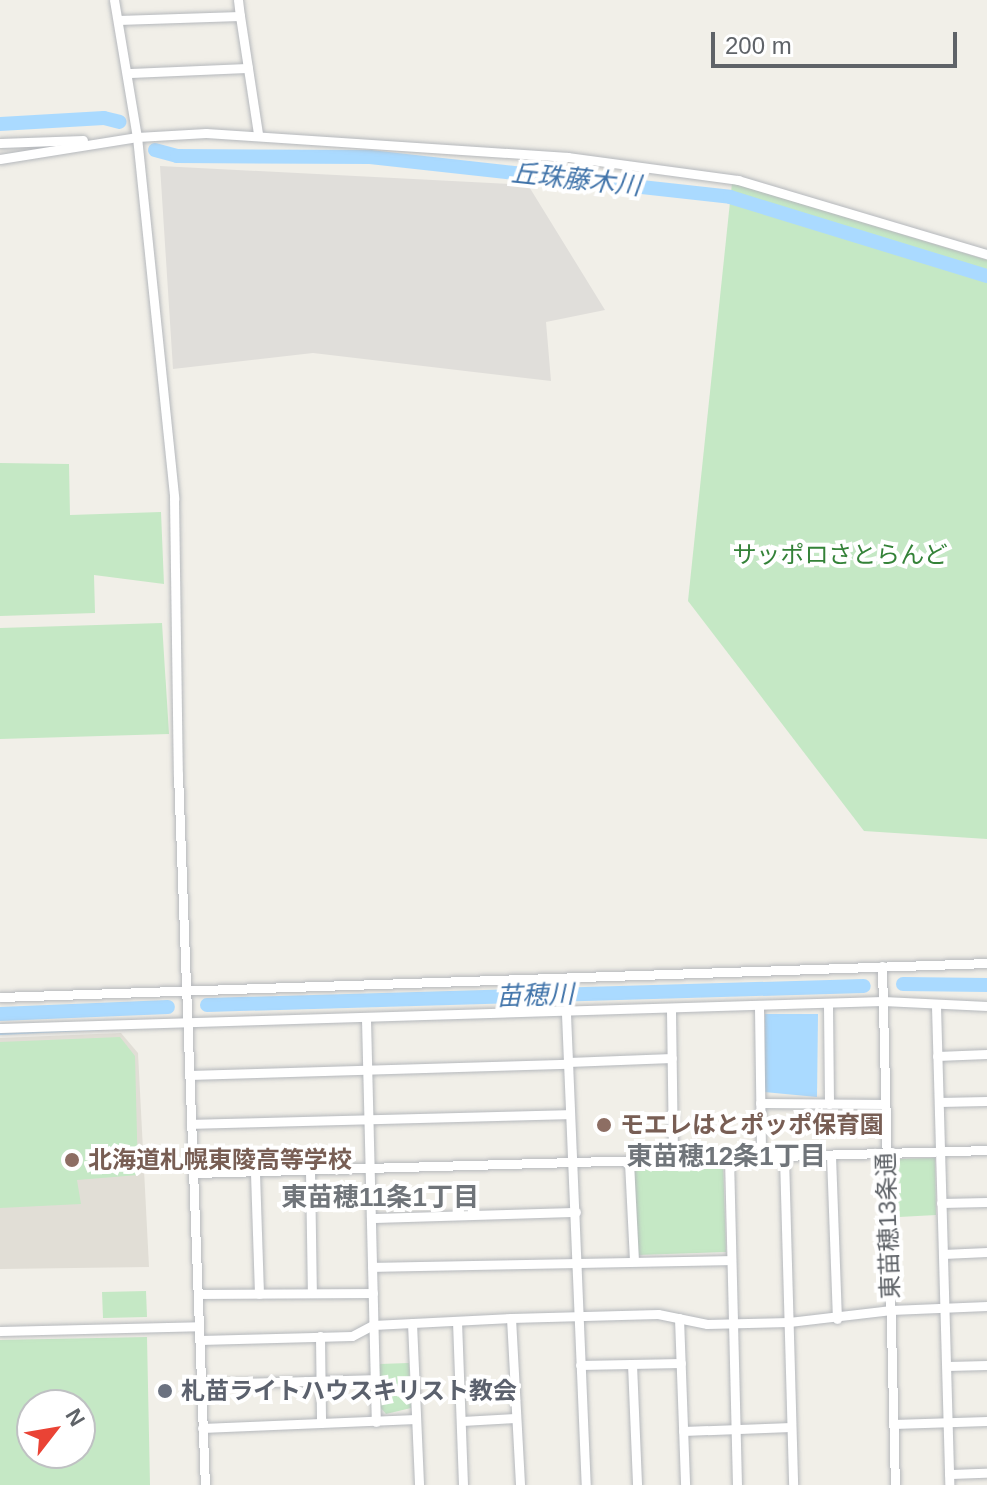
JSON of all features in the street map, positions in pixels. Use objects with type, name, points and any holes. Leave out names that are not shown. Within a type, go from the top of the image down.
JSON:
[{"type":"street","points":[[114,0],[129,73],[137,137],[174,498],[186,991],[205,1485]]},
{"type":"street","points":[[238,0],[258,134]]},
{"type":"street","points":[[118,20],[240,16]]},
{"type":"street","points":[[129,73],[248,68]]},
{"type":"street","points":[[0,159],[137,137],[258,134],[568,157],[704,173],[987,254]]},
{"type":"street","points":[[0,143],[110,140]]},
{"type":"street","points":[[0,997],[987,963]]},
{"type":"street","name":"東苗穂13条通","points":[[882,966],[895,1485]]},
{"type":"street","points":[[0,1028],[671,1011],[828,1006],[883,1001],[936,1006],[987,1006]]},
{"type":"street","points":[[828,1006],[829,1104]]},
{"type":"street","points":[[936,1006],[949,1485]]},
{"type":"street","points":[[759,1008],[761,1158]]},
{"type":"street","points":[[671,1011],[673,1159]]},
{"type":"street","points":[[566,1014],[586,1485]]},
{"type":"street","points":[[366,1019],[376,1422]]},
{"type":"street","points":[[937,1056],[987,1054]]},
{"type":"street","points":[[189,1075],[672,1058]]},
{"type":"street","points":[[939,1102],[987,1101]]},
{"type":"street","points":[[760,1103],[885,1104]]},
{"type":"street","points":[[191,1124],[570,1114]]},
{"type":"street","points":[[194,1173],[987,1150]]},
{"type":"street","points":[[831,1156],[837,1319]]},
{"type":"street","points":[[784,1157],[793,1485]]},
{"type":"street","points":[[729,1158],[737,1485]]},
{"type":"street","points":[[629,1162],[634,1261]]},
{"type":"street","points":[[310,1171],[312,1293]]},
{"type":"street","points":[[255,1173],[259,1294]]},
{"type":"street","points":[[941,1203],[987,1202]]},
{"type":"street","points":[[371,1218],[576,1212]]},
{"type":"street","points":[[943,1254],[987,1252]]},
{"type":"street","points":[[372,1267],[731,1260]]},
{"type":"street","points":[[198,1294],[373,1293]]},
{"type":"street","points":[[200,1340],[352,1336],[373,1325],[511,1318],[658,1314],[733,1323],[789,1322],[837,1319],[891,1310],[987,1306]]},
{"type":"street","points":[[511,1318],[520,1485]]},
{"type":"street","points":[[679,1318],[685,1485]]},
{"type":"street","points":[[457,1321],[463,1485]]},
{"type":"street","points":[[412,1323],[419,1485]]},
{"type":"street","points":[[0,1331],[199,1326]]},
{"type":"street","points":[[320,1336],[321,1423]]},
{"type":"street","points":[[580,1365],[681,1363]]},
{"type":"street","points":[[632,1364],[637,1485]]},
{"type":"street","points":[[947,1366],[987,1365]]},
{"type":"street","points":[[201,1384],[321,1378],[375,1379]]},
{"type":"street","points":[[462,1421],[515,1418]]},
{"type":"street","points":[[202,1428],[416,1419]]},
{"type":"street","points":[[893,1424],[987,1421]]},
{"type":"street","points":[[683,1431],[791,1427]]},
{"type":"street","points":[[949,1474],[987,1473]]},
{"type":"shaded area","points":[[160,166],[528,185],[605,310],[546,322],[551,381],[313,353],[173,369]]},
{"type":"shaded area","name":"北海道札幌東陵高等学校","points":[[121,1033],[138,1053],[149,1267],[0,1269],[0,1038]]},
{"type":"green space","name":"サッポロさとらんど","points":[[732,183],[987,260],[987,839],[864,831],[688,601]]},
{"type":"green space","points":[[0,463],[69,464],[70,515],[161,512],[164,584],[94,575],[95,613],[0,616]]},
{"type":"green space","points":[[162,623],[169,734],[0,739],[0,628]]},
{"type":"green space","name":"北海道札幌東陵高等学校","points":[[120,1037],[135,1056],[138,1175],[77,1180],[81,1204],[0,1208],[0,1042]]},
{"type":"green space","points":[[935,1158],[936,1215],[899,1217],[895,1159]]},
{"type":"green space","points":[[723,1160],[726,1252],[637,1255],[633,1163]]},
{"type":"green space","points":[[146,1291],[147,1317],[103,1318],[102,1292]]},
{"type":"green space","points":[[147,1337],[150,1485],[0,1485],[0,1340]]},
{"type":"green space","points":[[409,1363],[411,1408],[386,1414],[380,1407],[379,1364]]},
{"type":"water","points":[[765,1014],[818,1014],[817,1097],[764,1092]]},
{"type":"waterway","name":"丘珠藤木川","points":[[0,124],[104,118],[120,122]]},
{"type":"waterway","name":"丘珠藤木川","points":[[155,150],[177,156],[370,157],[730,197],[987,276]]},
{"type":"waterway","name":"苗穂川","points":[[903,984],[987,985]]},
{"type":"waterway","name":"苗穂川","points":[[207,1005],[864,986]]},
{"type":"waterway","name":"苗穂川","points":[[0,1014],[168,1007]]},
{"type":"waterway","points":[[0,1034],[103,1029]]},
{"type":"place","name":"モエレはとポッポ保育園","points":[[604,1125]]},
{"type":"place","name":"北海道札幌東陵高等学校","points":[[72,1160]]},
{"type":"place","name":"札苗ライトハウスキリスト教会","points":[[165,1391]]},
{"type":"district","name":"東苗穂12条1丁目","points":[[726,1157]]},
{"type":"district","name":"東苗穂11条1丁目","points":[[380,1198]]}]
